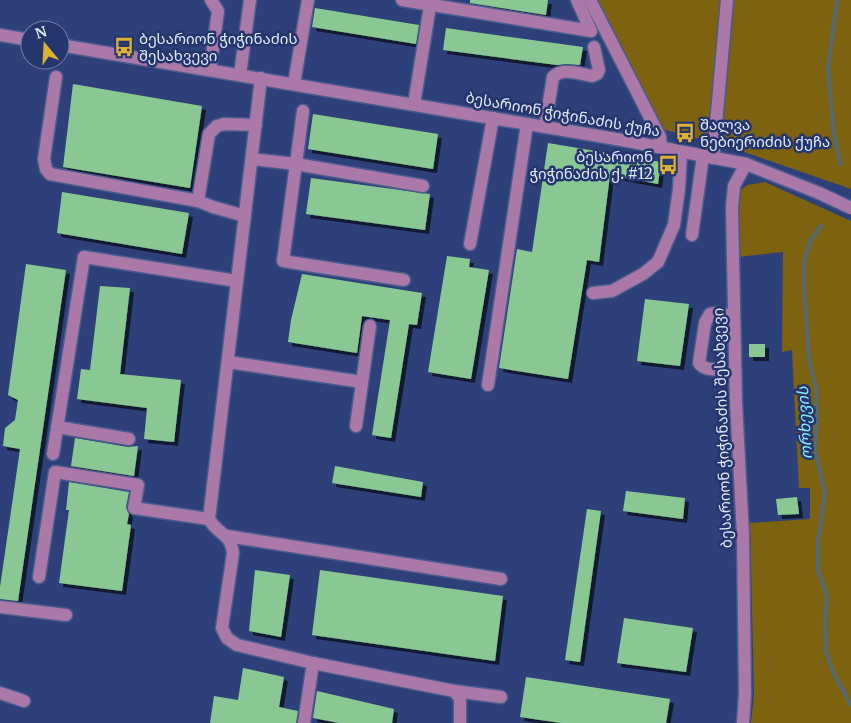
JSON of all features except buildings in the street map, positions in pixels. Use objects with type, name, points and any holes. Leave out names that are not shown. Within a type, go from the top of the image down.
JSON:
[{"type":"street","points":[[210,70],[218,11],[211,0]]},
{"type":"street","points":[[240,75],[250,0]]},
{"type":"street","points":[[294,84],[308,0]]},
{"type":"street","points":[[402,0],[431,2],[591,31],[577,0]]},
{"type":"street","points":[[590,0],[660,137],[661,148]]},
{"type":"street","points":[[692,235],[708,157],[727,0]]},
{"type":"street","points":[[414,104],[431,2]]},
{"type":"street","points":[[0,35],[20,38]]},
{"type":"street","name":"ბესარიონ ჭიჭინაძის ქუჩა","points":[[70,47],[414,104],[746,164],[851,208]]},
{"type":"street","points":[[545,127],[553,77],[557,73],[562,72],[592,76],[597,74],[599,70],[594,47]]},
{"type":"street","points":[[56,77],[44,159],[46,169],[50,174],[198,200],[213,207],[245,216]]},
{"type":"street","points":[[209,519],[261,78]]},
{"type":"street","points":[[302,111],[283,261],[404,280]]},
{"type":"street","points":[[470,244],[493,118]]},
{"type":"street","points":[[198,200],[209,134],[217,126],[224,124],[256,125]]},
{"type":"street","points":[[488,384],[527,124]]},
{"type":"street","points":[[593,292],[612,291],[643,274],[658,262],[674,225],[679,189],[681,152]]},
{"type":"street","points":[[252,160],[296,164],[423,186]]},
{"type":"street","name":"ბესარიონ ჭიჭინაძის შესახვევი","points":[[743,723],[745,694],[743,535],[736,403],[732,208],[734,186],[746,164]]},
{"type":"street","points":[[53,454],[84,257],[237,281]]},
{"type":"street","points":[[720,370],[702,367],[699,363],[705,323],[710,314],[734,316]]},
{"type":"street","points":[[356,426],[370,326]]},
{"type":"street","points":[[228,362],[362,382]]},
{"type":"street","points":[[57,427],[128,439]]},
{"type":"street","points":[[38,576],[55,472],[138,485],[134,508],[209,519],[220,533],[227,536],[501,579]]},
{"type":"street","points":[[227,536],[233,553],[222,628],[227,638],[237,645],[313,663],[454,691],[502,697]]},
{"type":"street","points":[[0,607],[66,615]]},
{"type":"street","points":[[307,722],[313,663]]},
{"type":"street","points":[[454,691],[460,698],[460,723]]},
{"type":"street","points":[[0,693],[24,701]]},
{"type":"shaded area","points":[[596,0],[851,0],[851,189],[724,145],[662,129]]},
{"type":"shaded area","points":[[765,182],[851,221],[851,723],[751,723],[754,694],[750,523],[810,519],[810,488],[799,488],[792,350],[782,352],[783,252],[738,257],[739,192],[747,185]]},
{"type":"waterway","name":"ორხევის","points":[[837,0],[828,68],[833,126],[840,164]]},
{"type":"waterway","name":"ორხევის","points":[[821,226],[810,241],[804,262],[809,361],[816,388],[815,451],[825,493],[818,541],[818,570],[827,596],[825,622],[826,651],[834,674],[851,705]]},
{"type":"place","name":"ბესარიონ ჭიჭინაძის შესახვევი","points":[[124,47]]},
{"type":"place","name":"შალვა ნებიერიძის ქუჩა","points":[[685,133]]},
{"type":"place","name":"ბესარიონ ჭიჭინაძის ქ. #12","points":[[668,165]]}]
